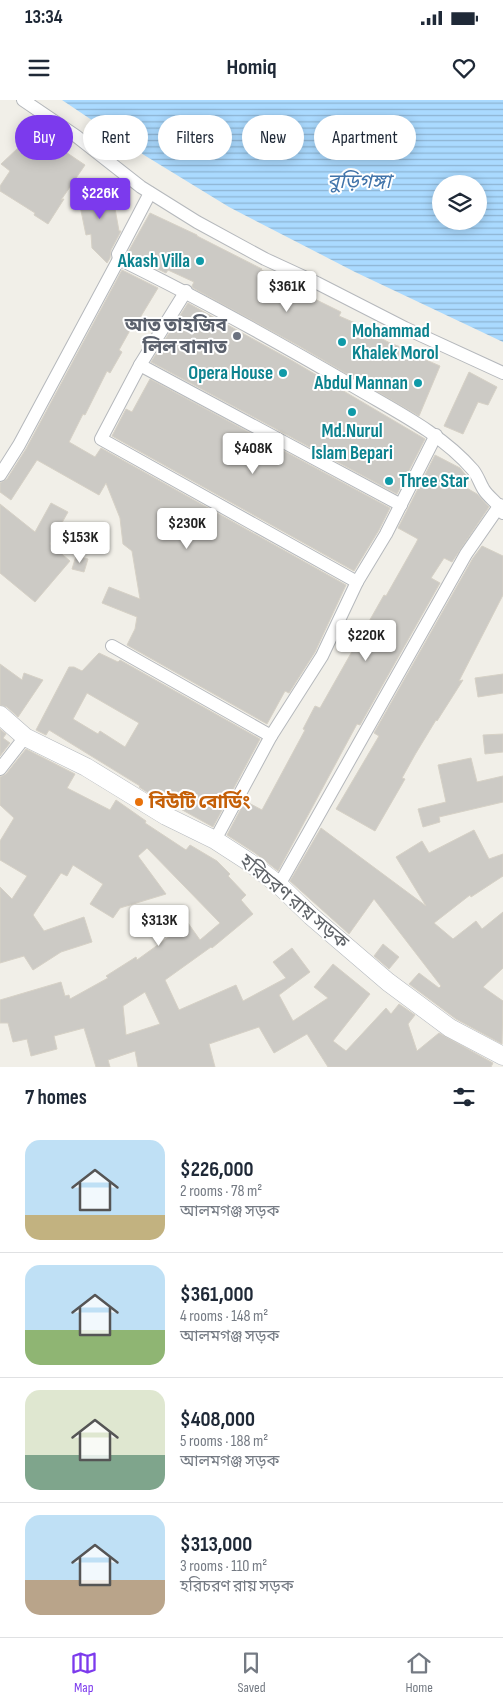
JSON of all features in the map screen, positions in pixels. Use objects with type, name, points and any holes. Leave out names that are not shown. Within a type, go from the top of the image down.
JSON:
[{"type":"main road","name":"হরিচরণ রায় সড়ক","points":[[0,715],[26,737],[86,767],[166,816],[215,840],[249,862],[279,885],[311,916],[388,982],[450,1028],[503,1056]]},
{"type":"street","points":[[23,100],[76,136],[141,187],[197,222],[265,259],[316,282],[405,328],[503,373]]},
{"type":"street","points":[[0,475],[19,445],[119,258],[118,254],[150,193]]},
{"type":"street","points":[[119,258],[186,291],[262,333],[436,435],[475,471],[483,489],[501,509],[466,554],[279,885]]},
{"type":"street","points":[[186,291],[140,365],[100,440],[357,582]]},
{"type":"street","points":[[140,365],[401,505]]},
{"type":"street","points":[[215,840],[271,736],[322,656],[357,582],[386,534],[436,435]]},
{"type":"street","points":[[112,646],[271,736]]},
{"type":"street","points":[[0,769],[26,737]]},
{"type":"water","name":"বুড়িগঙ্গা","points":[[62,100],[503,100],[503,342],[355,272],[229,207],[148,157],[148,115],[84,115]]},
{"type":"building","points":[[15,151],[15,160],[73,160],[73,157],[85,165],[61,200],[64,199],[48,224],[34,215],[35,213],[0,191],[0,186],[10,171],[1,164]]},
{"type":"building","points":[[111,186],[119,231],[121,231],[111,250],[107,263],[92,248],[91,234],[86,235],[78,196]]},
{"type":"building","points":[[150,213],[197,235],[282,280],[280,282],[341,312],[339,316],[362,326],[361,328],[440,366],[419,416],[299,346],[193,288],[194,282],[168,270],[166,273],[127,254]]},
{"type":"building","points":[[122,270],[158,288],[135,326],[133,325],[119,350],[122,352],[110,373],[107,371],[69,442],[95,457],[101,448],[346,585],[315,652],[289,693],[285,691],[267,724],[127,645],[135,629],[137,617],[102,603],[109,587],[140,599],[132,551],[123,544],[120,518],[106,483],[99,495],[37,460],[11,500],[0,492],[0,483],[7,479],[26,449]]},
{"type":"building","points":[[188,303],[291,360],[425,439],[397,494],[151,362]]},
{"type":"building","points":[[469,372],[497,387],[488,405],[478,402],[463,434],[444,426]]},
{"type":"building","points":[[150,379],[390,508],[354,571],[112,436],[126,409],[132,412]]},
{"type":"building","points":[[435,455],[460,468],[469,479],[465,487],[477,494],[489,507],[452,562],[444,558],[431,578],[440,583],[360,725],[357,724],[278,871],[227,835],[245,801],[262,810],[305,730],[303,729],[315,706],[320,708],[384,595],[386,596],[416,543],[418,539],[398,528]]},
{"type":"building","points":[[51,503],[68,512],[50,544],[70,561],[35,602],[0,573],[0,504],[35,532]]},
{"type":"building","points":[[482,546],[503,556],[503,595],[459,681],[463,680],[416,753],[402,778],[405,779],[375,831],[336,809],[379,736],[374,733],[473,558]]},
{"type":"building","points":[[76,556],[88,559],[84,572],[72,569]]},
{"type":"building","points":[[99,653],[118,662],[120,660],[260,739],[213,827],[159,797],[158,799],[49,730],[46,735],[36,730],[69,667],[82,671]],"holes":[[[87,693],[139,723],[125,747],[100,731],[98,734],[73,719]]]},
{"type":"building","points":[[0,664],[22,680],[24,673],[43,680],[18,717],[7,707],[0,705]]},
{"type":"building","points":[[503,674],[503,693],[478,697],[475,678]]},
{"type":"building","points":[[0,729],[6,734],[3,738],[10,743],[0,756]]},
{"type":"building","points":[[503,734],[503,752],[485,754],[483,735]]},
{"type":"building","points":[[26,749],[75,774],[67,788],[110,810],[116,800],[146,821],[145,823],[186,850],[190,845],[217,861],[246,895],[241,900],[253,914],[212,948],[165,980],[179,1010],[236,985],[243,1001],[286,978],[273,962],[292,948],[310,972],[279,995],[293,1021],[328,998],[314,987],[333,964],[370,994],[333,1041],[346,1051],[386,1008],[391,1014],[399,1004],[415,1015],[408,1024],[417,1051],[439,1033],[493,1063],[491,1067],[328,1067],[307,1034],[274,1053],[259,1027],[209,1044],[215,1067],[138,1067],[135,1051],[108,1060],[110,1067],[96,1067],[84,1028],[54,1036],[57,1049],[31,1056],[27,1039],[13,1042],[8,1023],[0,1023],[0,1000],[61,982],[65,996],[69,995],[70,999],[108,978],[106,976],[136,957],[137,960],[188,923],[200,940],[220,923],[147,848],[138,856],[166,894],[120,908],[113,918],[90,904],[103,884],[73,865],[67,876],[61,873],[33,915],[44,931],[84,917],[92,942],[61,952],[33,970],[24,956],[0,963],[0,887],[12,899],[27,876],[0,860],[0,841],[14,818],[0,805],[0,777],[6,774]],"holes":[[[145,992],[160,1024],[126,1035],[123,1006]]]},
{"type":"building","points":[[471,758],[477,782],[503,776],[503,802],[439,817],[440,822],[423,827],[418,809],[446,802],[438,765]]},
{"type":"building","points":[[321,828],[426,906],[396,857],[422,841],[429,853],[474,830],[489,859],[503,854],[503,876],[471,897],[470,895],[434,923],[453,939],[476,921],[482,929],[503,912],[503,968],[483,987],[503,1001],[502,1044],[456,1019],[409,984],[419,973],[439,988],[441,986],[374,899],[349,934],[290,881]]},
{"type":"building","points":[[383,944],[399,957],[389,969],[374,956]]},
{"type":"place","name":"Akash Villa","points":[[200,261]]},
{"type":"place","name":"আত তাহজিব লিল বানাত","points":[[237,336]]},
{"type":"place","name":"Mohammad Khalek Morol","points":[[342,342]]},
{"type":"place","name":"Opera House","points":[[283,373]]},
{"type":"place","name":"Abdul Mannan","points":[[418,383]]},
{"type":"place","name":"Md.Nurul Islam Bepari","points":[[352,412]]},
{"type":"place","name":"Three Star","points":[[389,481]]},
{"type":"place","name":"বিউটি বোর্ডিং","points":[[139,802]]}]
